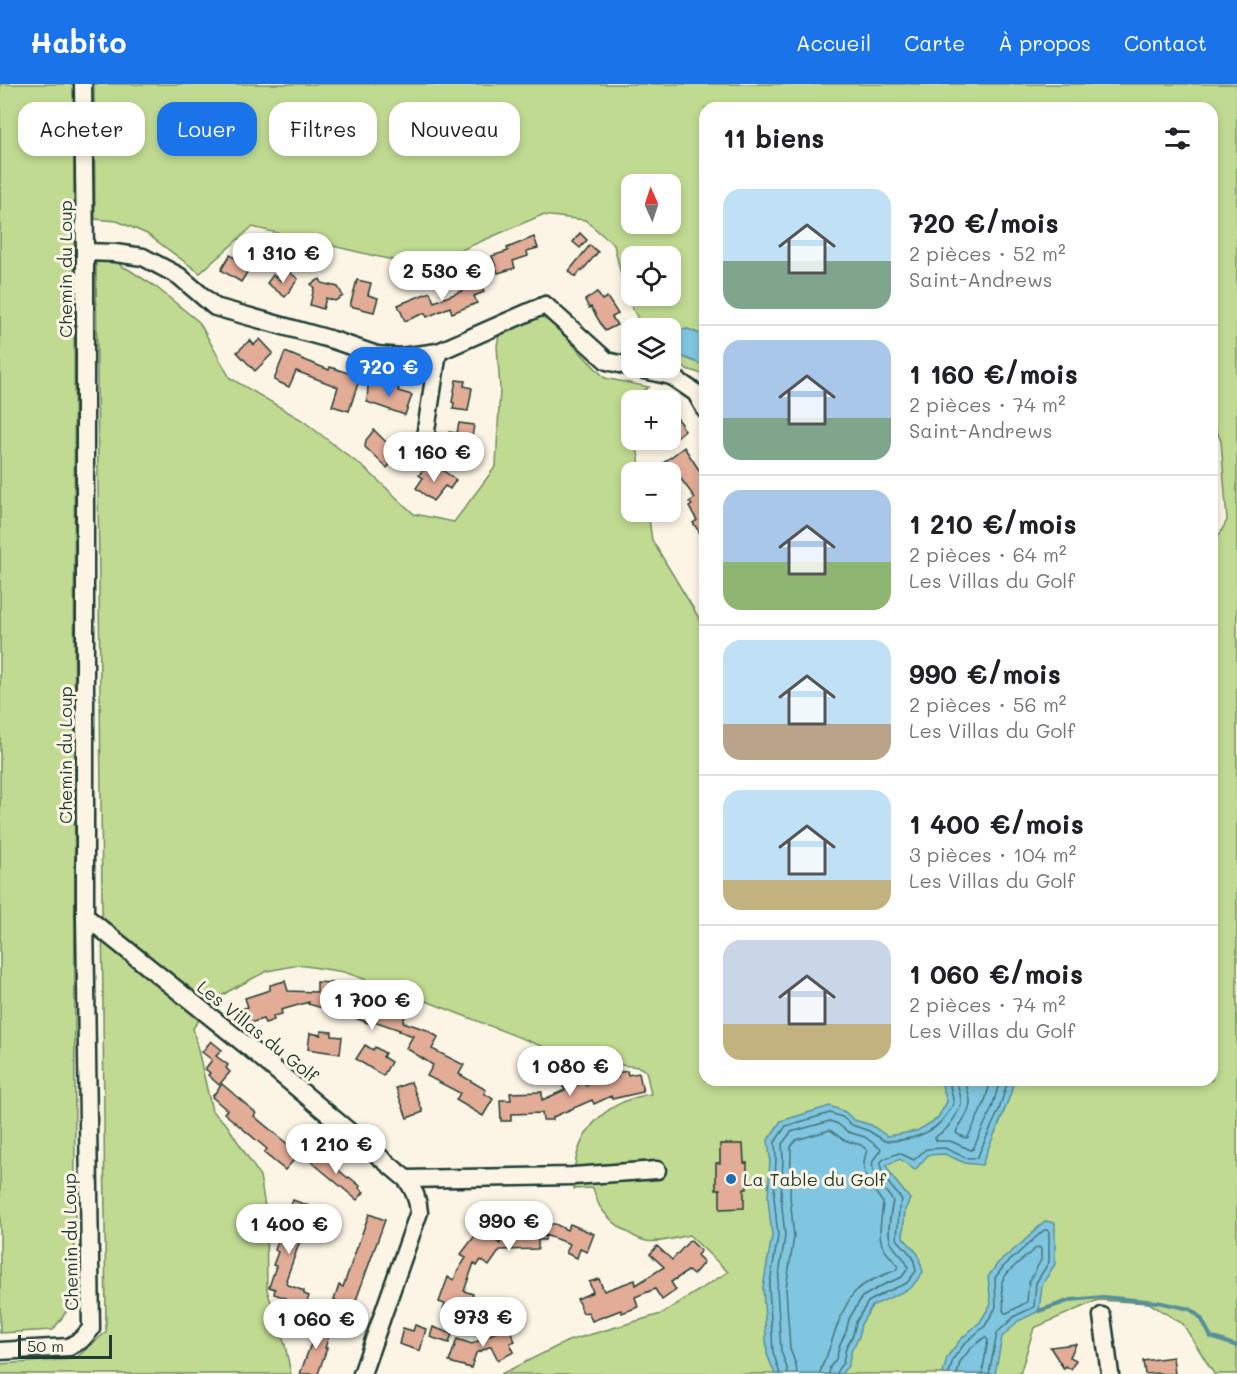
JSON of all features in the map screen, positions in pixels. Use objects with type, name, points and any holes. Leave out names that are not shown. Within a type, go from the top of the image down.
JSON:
[{"type":"street","name":"Chemin du Loup","points":[[0,1351],[69,1347],[81,1340],[91,1329],[85,916],[83,84]]},
{"type":"street","points":[[85,252],[143,257],[179,276],[214,308],[333,340],[377,355],[401,357],[438,352],[545,305],[606,361],[621,364]]},
{"type":"street","points":[[423,450],[438,352]]},
{"type":"street","points":[[674,378],[696,393],[699,398]]},
{"type":"street","name":"Les Villas du Golf","points":[[85,916],[238,1039],[406,1179],[415,1194],[418,1212],[362,1374]]},
{"type":"street","points":[[406,1179],[573,1176],[657,1170]]},
{"type":"street","points":[[1102,1316],[1110,1374]]},
{"type":"green space","points":[[0,84],[74,84],[74,102],[18,102],[18,156],[74,156],[75,1300],[53,1330],[0,1333]]},
{"type":"green space","points":[[94,84],[1237,84],[1237,1374],[1214,1374],[1183,1324],[1149,1303],[1098,1300],[1034,1328],[1020,1374],[501,1374],[568,1341],[661,1314],[728,1272],[689,1235],[655,1241],[640,1239],[620,1227],[604,1212],[593,1188],[574,1189],[575,1165],[584,1137],[591,1126],[611,1108],[651,1094],[646,1071],[639,1067],[577,1060],[421,999],[344,972],[299,965],[267,971],[229,991],[215,1000],[193,1028],[212,1111],[227,1125],[260,1176],[266,1213],[267,1290],[285,1345],[291,1374],[0,1374],[0,1364],[75,1359],[106,1332],[96,262],[109,262],[114,257],[122,267],[156,287],[199,322],[230,378],[302,420],[368,471],[414,514],[454,522],[496,466],[500,388],[497,346],[500,329],[539,315],[552,323],[605,378],[649,387],[644,390],[621,390],[621,450],[638,450],[639,462],[621,462],[621,522],[649,522],[652,540],[699,618],[699,1086],[1218,1086],[1218,537],[1227,520],[1221,441],[1218,434],[1218,102],[699,102],[699,373],[681,367],[681,318],[638,318],[631,306],[681,306],[681,246],[621,246],[621,275],[614,245],[585,220],[542,215],[422,267],[252,227],[200,273],[147,234],[117,221],[95,219],[95,156],[145,156],[145,102],[94,102]]},
{"type":"water","points":[[688,329],[699,334],[699,364],[681,356],[681,330]]},
{"type":"water","points":[[942,1086],[1012,1086],[982,1165],[965,1163],[945,1154],[928,1155],[915,1170],[900,1159],[886,1165],[910,1199],[905,1210],[903,1237],[918,1254],[923,1272],[911,1288],[872,1306],[861,1324],[859,1337],[852,1349],[848,1366],[841,1374],[775,1374],[767,1354],[763,1287],[772,1236],[768,1198],[770,1158],[768,1140],[781,1121],[830,1106],[845,1112],[854,1120],[871,1125],[887,1136],[917,1131],[937,1119],[947,1102]]},
{"type":"water","points":[[1045,1221],[1055,1223],[1055,1264],[1042,1285],[1039,1311],[1018,1321],[1002,1337],[995,1374],[943,1374],[947,1357],[961,1339],[980,1322],[991,1304],[988,1277],[998,1263]]},
{"type":"building","points":[[580,233],[587,240],[580,248],[573,242]]},
{"type":"building","points":[[534,237],[538,248],[527,251],[528,256],[513,261],[515,268],[498,273],[492,256],[508,251],[507,248]]},
{"type":"building","points":[[590,245],[598,252],[575,277],[569,271]]},
{"type":"building","points":[[230,255],[250,268],[241,282],[221,270]]},
{"type":"building","points":[[288,271],[298,279],[285,297],[267,283],[273,275],[281,281]]},
{"type":"building","points":[[478,277],[484,292],[474,296],[477,303],[452,313],[450,307],[427,317],[425,313],[405,321],[398,305],[430,292],[434,302],[467,289],[465,282]]},
{"type":"building","points":[[320,279],[322,283],[338,287],[343,296],[335,301],[326,298],[323,309],[310,305],[314,288],[311,284]]},
{"type":"building","points":[[357,280],[371,283],[368,295],[378,298],[374,312],[350,306]]},
{"type":"building","points":[[597,292],[602,300],[607,297],[618,314],[612,317],[617,325],[605,331],[585,300]]},
{"type":"building","points":[[260,339],[273,353],[255,371],[237,352],[250,340],[254,345]]},
{"type":"building","points":[[285,352],[329,370],[330,367],[360,377],[349,411],[332,406],[338,387],[296,371],[289,387],[274,380]]},
{"type":"building","points":[[456,380],[465,381],[464,386],[472,388],[468,411],[453,409]]},
{"type":"building","points":[[375,383],[386,387],[388,384],[399,388],[398,391],[412,395],[405,415],[367,402],[368,386]]},
{"type":"building","points":[[459,423],[474,425],[470,449],[446,445],[449,432],[457,433]]},
{"type":"building","points":[[374,430],[388,444],[392,440],[403,450],[387,468],[365,447],[366,440]]},
{"type":"building","points":[[684,447],[699,470],[699,532],[693,523],[697,520],[689,507],[692,505],[689,502],[695,498],[681,479],[681,462],[665,462]]},
{"type":"building","points":[[426,466],[437,474],[441,469],[456,480],[450,489],[445,486],[433,501],[416,488],[423,478],[419,475]]},
{"type":"building","points":[[285,981],[288,991],[317,992],[317,982],[333,983],[333,993],[337,993],[336,995],[354,1000],[357,991],[372,996],[370,1003],[390,1010],[393,1001],[408,1006],[403,1022],[427,1030],[438,1037],[432,1049],[464,1065],[459,1074],[486,1090],[484,1093],[493,1099],[483,1116],[456,1100],[460,1093],[427,1076],[433,1065],[406,1048],[413,1036],[400,1030],[374,1021],[373,1025],[340,1012],[340,1014],[330,1011],[331,1008],[308,1004],[309,1002],[281,1010],[282,1014],[273,1016],[274,1020],[265,1023],[263,1019],[246,1024],[241,1009],[248,1007],[245,998],[270,990],[270,985]]},
{"type":"building","points":[[321,1031],[332,1032],[332,1036],[342,1037],[340,1054],[308,1049],[310,1033],[321,1035]]},
{"type":"building","points":[[211,1041],[222,1050],[216,1056],[228,1065],[226,1068],[230,1072],[219,1085],[205,1069],[212,1060],[202,1052]]},
{"type":"building","points":[[365,1045],[373,1050],[375,1047],[385,1053],[383,1057],[391,1062],[383,1076],[356,1059]]},
{"type":"building","points":[[627,1071],[628,1075],[639,1073],[643,1092],[612,1099],[611,1096],[594,1104],[592,1100],[553,1117],[553,1120],[543,1120],[542,1113],[511,1114],[511,1121],[501,1121],[500,1100],[511,1100],[510,1093],[542,1092],[542,1100],[565,1090],[563,1087],[573,1082],[575,1086],[584,1082],[586,1086],[595,1081],[596,1083],[618,1077],[617,1073]]},
{"type":"building","points":[[411,1082],[423,1112],[407,1118],[396,1088]]},
{"type":"building","points":[[222,1084],[256,1113],[254,1116],[291,1147],[293,1145],[301,1152],[285,1170],[264,1153],[267,1149],[224,1113],[227,1110],[212,1097]]},
{"type":"building","points":[[720,1144],[743,1144],[744,1163],[747,1163],[744,1208],[720,1209],[720,1189],[716,1189],[716,1163],[720,1163]]},
{"type":"building","points":[[315,1150],[360,1186],[359,1188],[364,1192],[357,1200],[308,1159]]},
{"type":"building","points":[[293,1200],[309,1206],[301,1228],[304,1230],[286,1284],[304,1291],[304,1294],[309,1296],[305,1307],[285,1302],[286,1298],[274,1294],[275,1289],[269,1287],[276,1266],[273,1265],[278,1252],[275,1250],[281,1232],[278,1231]]},
{"type":"building","points":[[369,1214],[385,1220],[347,1325],[331,1319],[338,1301],[334,1300],[339,1285],[343,1287]]},
{"type":"building","points":[[504,1220],[545,1220],[545,1224],[555,1224],[567,1230],[570,1224],[594,1234],[587,1252],[580,1249],[577,1258],[566,1253],[570,1244],[545,1235],[545,1240],[538,1240],[538,1249],[500,1250],[489,1266],[481,1260],[477,1266],[474,1263],[464,1291],[473,1294],[469,1305],[460,1302],[455,1313],[443,1309],[445,1304],[439,1302],[448,1277],[454,1280],[466,1258],[461,1254],[477,1233],[482,1237],[485,1233],[500,1244],[499,1225],[505,1224]]},
{"type":"building","points":[[690,1240],[701,1251],[697,1255],[704,1262],[693,1275],[688,1271],[671,1282],[676,1290],[662,1300],[655,1289],[635,1297],[638,1307],[622,1313],[621,1310],[592,1321],[588,1312],[583,1313],[577,1299],[593,1292],[589,1282],[599,1279],[604,1291],[635,1280],[636,1285],[664,1267],[650,1254],[657,1246],[672,1260]]},
{"type":"building","points":[[315,1323],[331,1329],[325,1348],[327,1348],[318,1374],[300,1374],[313,1338],[311,1337]]},
{"type":"building","points":[[415,1325],[426,1329],[420,1351],[399,1344],[403,1328],[413,1331]]},
{"type":"building","points":[[508,1326],[515,1341],[510,1343],[514,1352],[498,1360],[491,1346],[476,1353],[471,1368],[449,1362],[457,1339],[472,1344]]},
{"type":"building","points":[[433,1327],[452,1334],[449,1343],[430,1337]]},
{"type":"building","points":[[1076,1344],[1070,1357],[1076,1360],[1071,1369],[1065,1366],[1064,1369],[1050,1347]]},
{"type":"building","points":[[1173,1357],[1175,1374],[1145,1374],[1143,1361]]},
{"type":"waterway","points":[[1039,1311],[1071,1300],[1102,1297],[1157,1302],[1190,1309],[1201,1318],[1211,1337],[1237,1346]]},
{"type":"place","name":"La Table du Golf","points":[[731,1179]]}]
